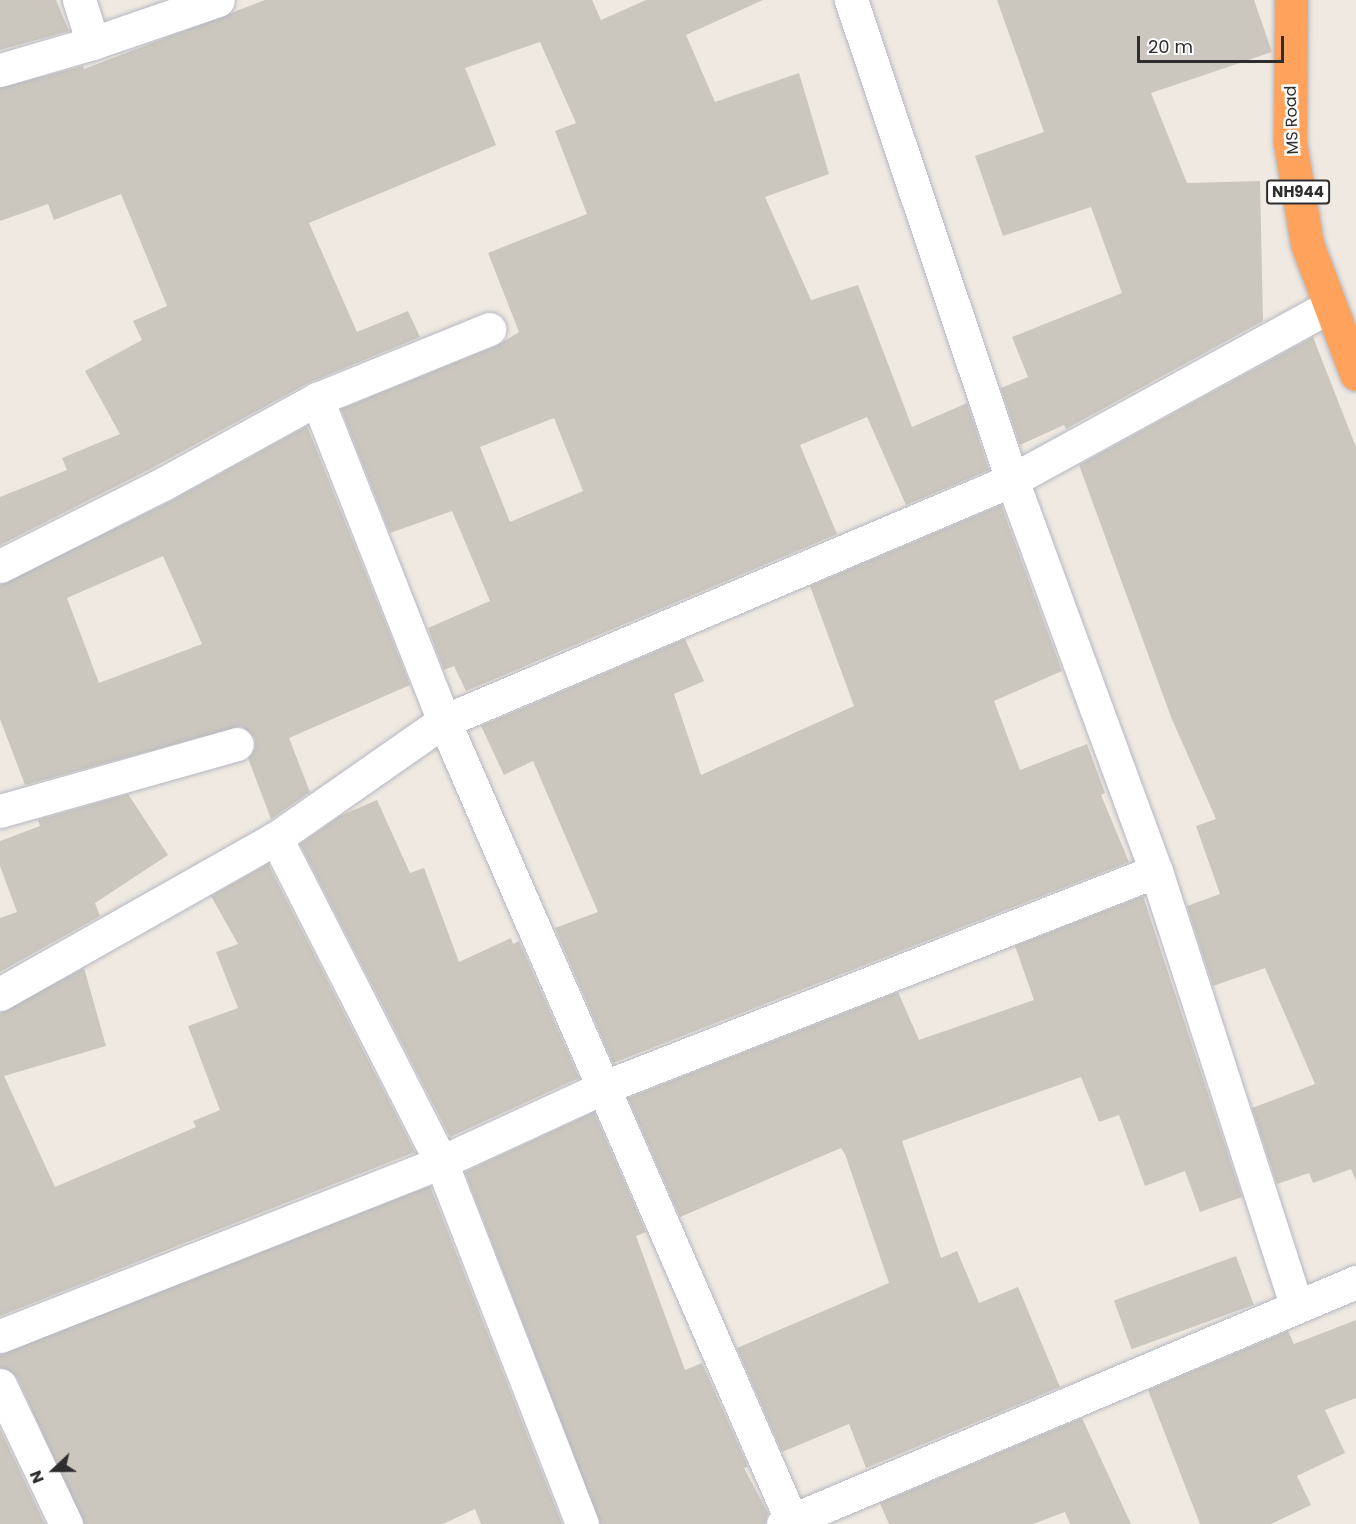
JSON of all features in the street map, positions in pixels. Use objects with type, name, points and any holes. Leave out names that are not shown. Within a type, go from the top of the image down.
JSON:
[{"type":"highway","name":"MS Road","points":[[1291,0],[1290,143],[1306,244],[1341,320],[1356,374]]},
{"type":"street","points":[[79,0],[93,43]]},
{"type":"street","points":[[0,70],[93,43],[218,0]]},
{"type":"street","points":[[860,3],[1012,480],[1156,871],[1296,1305]]},
{"type":"street","points":[[0,994],[276,838],[444,721],[1012,480],[1341,320]]},
{"type":"street","points":[[0,566],[163,484],[317,399],[489,329]]},
{"type":"street","points":[[317,399],[444,721],[789,1522],[1296,1305],[1356,1282]]},
{"type":"street","points":[[0,811],[237,744]]},
{"type":"street","points":[[276,838],[441,1162],[582,1524]]},
{"type":"street","points":[[0,1336],[441,1162],[602,1088],[1156,871]]},
{"type":"street","points":[[0,1385],[66,1524]]},
{"type":"building","points":[[0,0],[56,0],[69,31],[0,50]]},
{"type":"building","points":[[265,0],[592,0],[601,20],[646,0],[763,0],[686,35],[715,102],[799,73],[829,174],[765,197],[811,300],[858,285],[912,427],[967,403],[989,470],[906,505],[867,417],[800,445],[837,534],[466,691],[454,666],[444,670],[428,628],[490,601],[452,511],[390,533],[341,409],[496,346],[519,332],[488,253],[587,214],[555,131],[576,123],[540,42],[465,68],[496,145],[309,223],[357,332],[408,311],[420,337],[308,383],[154,467],[0,545],[0,497],[67,470],[62,458],[120,434],[85,371],[142,340],[133,321],[167,306],[121,194],[54,220],[48,204],[0,221],[0,88],[83,66],[84,69]],"holes":[[[554,418],[583,491],[510,522],[480,447]]]},
{"type":"building","points":[[997,0],[1254,0],[1272,52],[1151,93],[1187,183],[1260,181],[1263,321],[1066,429],[1064,425],[1020,445],[1001,388],[1028,377],[1012,337],[1122,293],[1091,207],[1003,236],[975,156],[1044,132]]},
{"type":"building","points":[[1313,337],[1356,447],[1356,1181],[1351,1169],[1313,1183],[1309,1173],[1277,1184],[1252,1108],[1315,1084],[1265,968],[1213,986],[1187,906],[1220,894],[1196,826],[1216,819],[1171,717],[1079,465]]},
{"type":"building","points":[[307,426],[410,685],[289,738],[310,792],[271,819],[248,758],[255,749],[255,738],[241,726],[25,785],[0,719],[0,585],[171,501]],"holes":[[[163,556],[202,644],[99,683],[67,598]]]},
{"type":"building","points":[[1001,505],[1062,671],[994,701],[1020,770],[1087,744],[1105,793],[1101,795],[1129,862],[613,1063],[555,928],[598,912],[533,761],[504,775],[481,726],[685,639],[704,681],[674,694],[701,775],[854,706],[810,586]]},
{"type":"building","points":[[128,794],[168,855],[95,903],[100,916],[0,972],[0,918],[17,912],[0,866],[0,841],[40,826],[38,820]]},
{"type":"building","points":[[377,800],[410,873],[424,868],[459,962],[511,938],[513,944],[519,941],[579,1078],[450,1137],[300,844],[340,816]]},
{"type":"building","points":[[268,864],[415,1152],[0,1316],[0,1013],[84,968],[106,1046],[4,1076],[55,1187],[196,1127],[193,1121],[220,1110],[188,1026],[238,1008],[216,952],[238,944],[211,896]]},
{"type":"building","points":[[1143,896],[1242,1197],[1200,1212],[1185,1171],[1145,1186],[1119,1115],[1099,1122],[1081,1077],[902,1141],[941,1258],[957,1251],[979,1303],[1018,1287],[1060,1387],[866,1468],[849,1424],[782,1452],[737,1348],[889,1283],[845,1154],[841,1148],[680,1217],[628,1098],[898,992],[919,1040],[1034,1000],[1015,946]]},
{"type":"building","points":[[594,1112],[646,1232],[636,1236],[685,1370],[702,1363],[748,1467],[744,1468],[768,1513],[765,1524],[600,1524],[465,1172]]},
{"type":"building","points":[[430,1186],[562,1524],[481,1524],[475,1509],[443,1524],[84,1524],[17,1377],[0,1367],[0,1354]]},
{"type":"building","points":[[1236,1256],[1254,1305],[1132,1349],[1114,1300]]},
{"type":"building","points":[[1356,1320],[1356,1398],[1325,1410],[1345,1453],[1297,1476],[1311,1505],[1271,1524],[1200,1524],[1148,1390],[1288,1331],[1294,1344]]},
{"type":"building","points":[[1082,1418],[1131,1524],[1070,1524],[1065,1512],[1033,1524],[889,1524],[880,1503]]},
{"type":"building","points":[[0,1429],[45,1524],[0,1524]]}]
